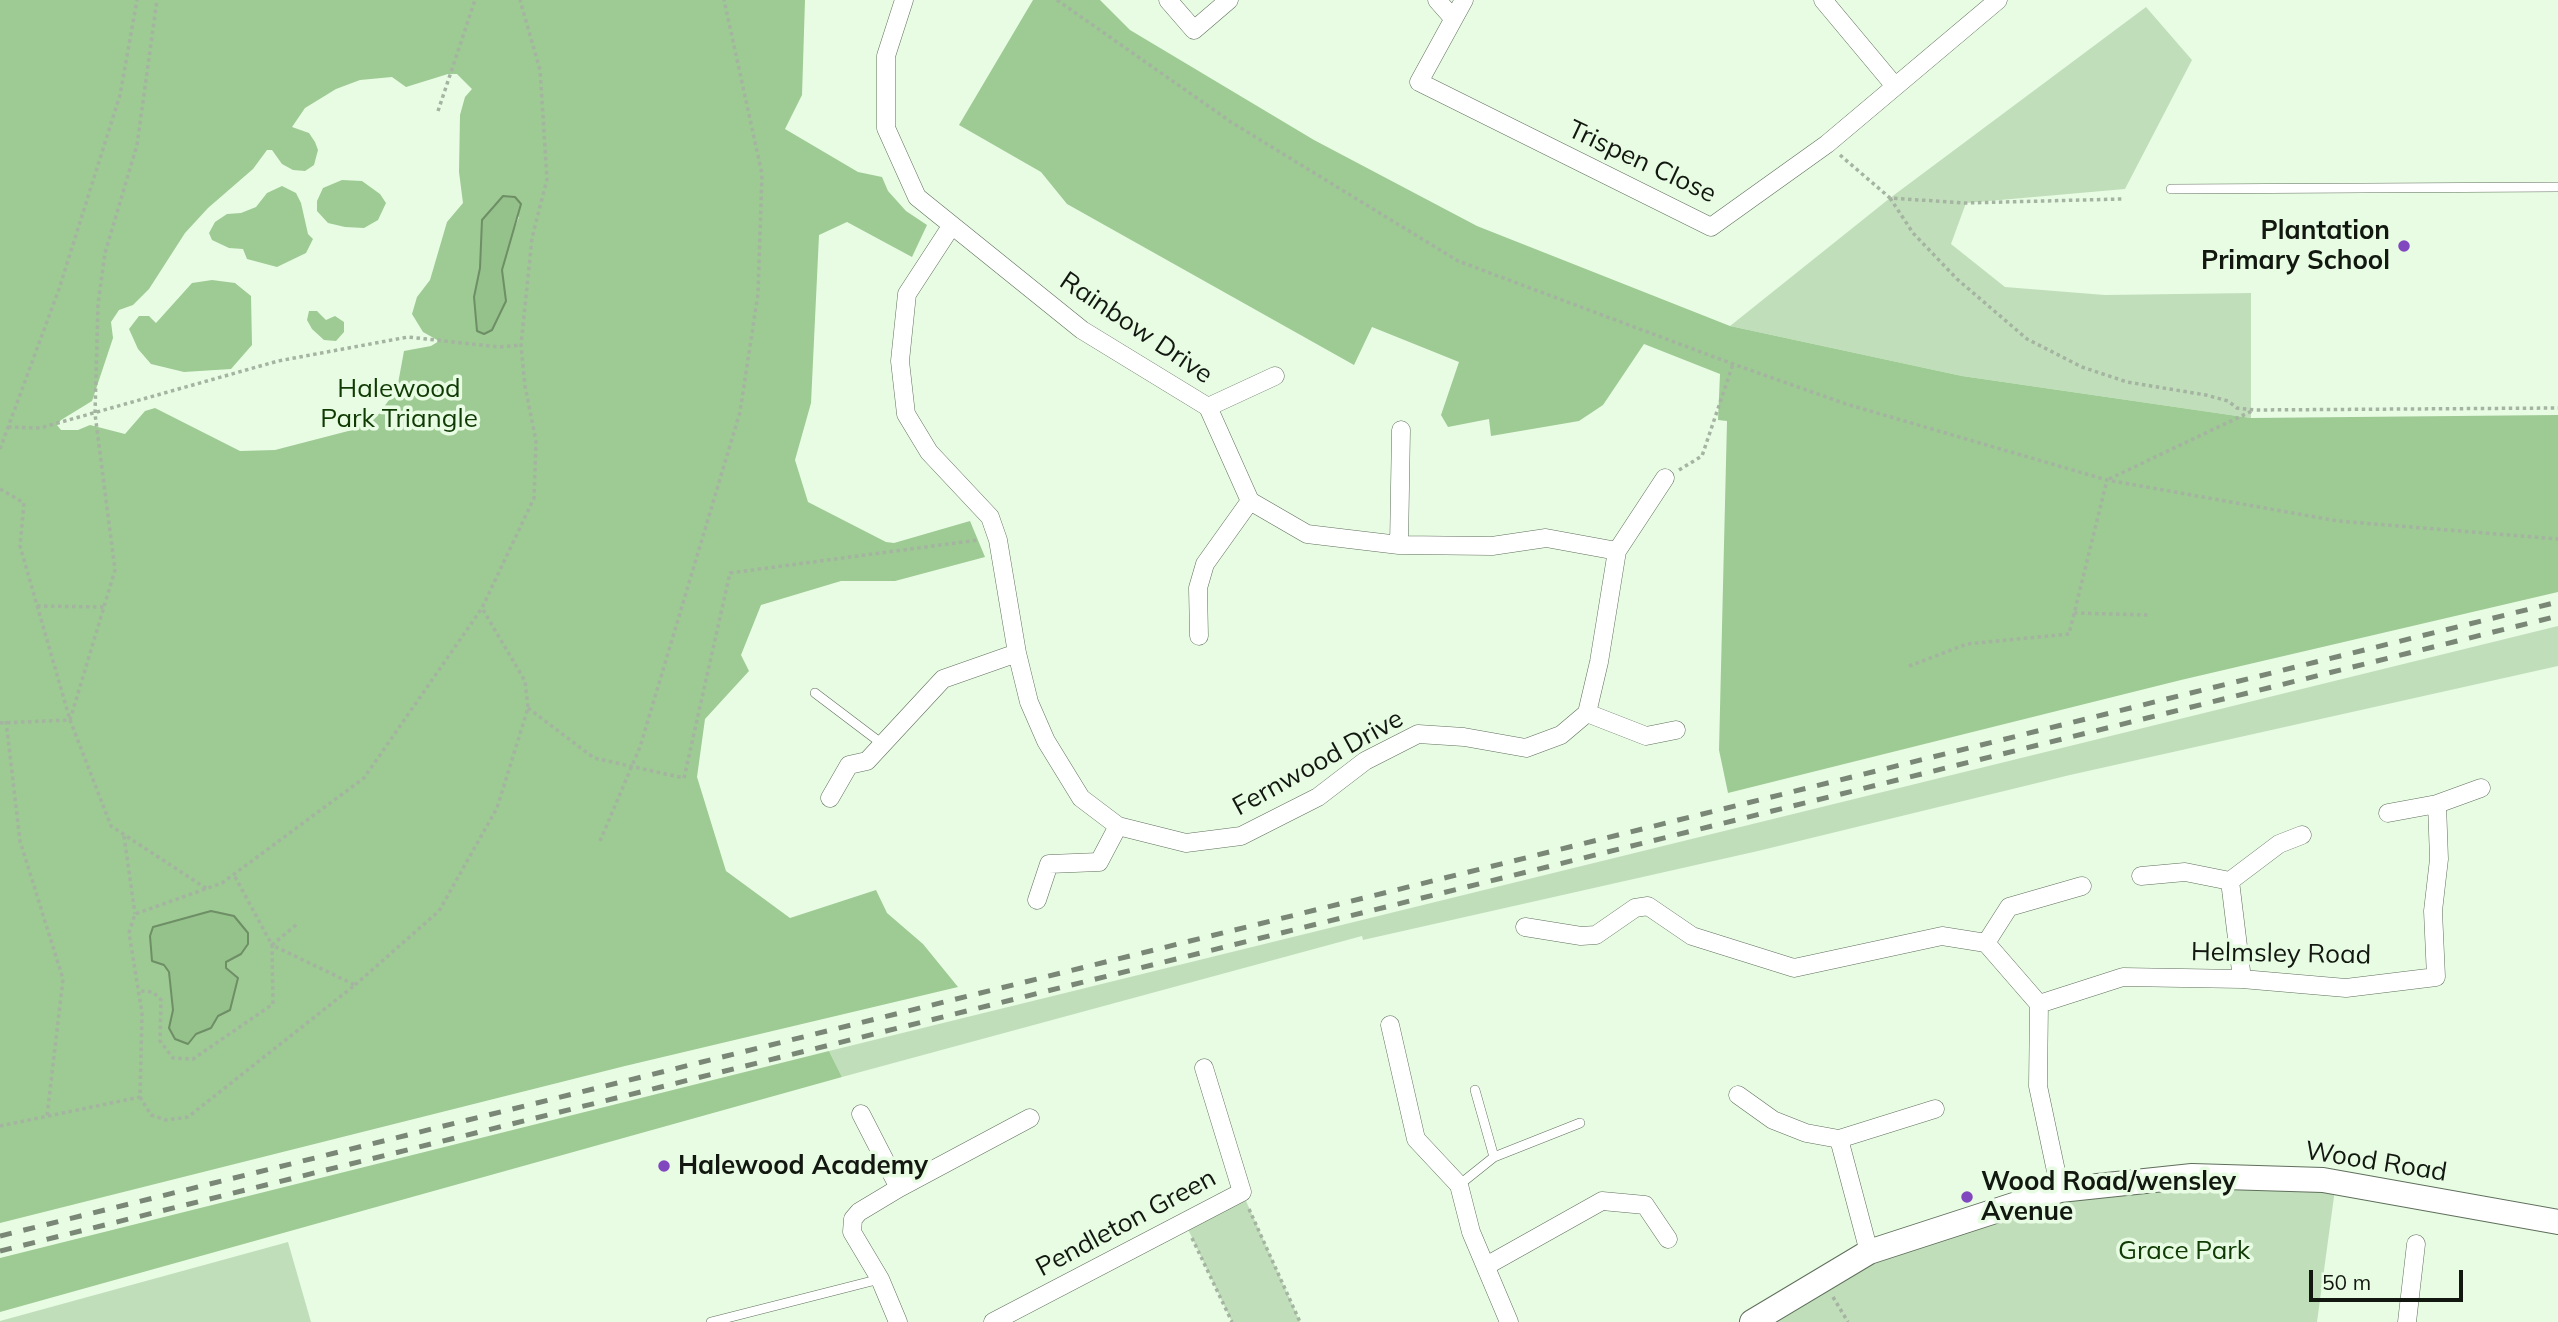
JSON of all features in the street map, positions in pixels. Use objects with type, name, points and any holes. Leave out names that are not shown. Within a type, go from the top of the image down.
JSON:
[{"type":"street","name":"Rainbow Drive","points":[[904,0],[886,56],[886,128],[917,197],[1082,330],[1208,407],[1250,501]]},
{"type":"street","points":[[1168,0],[1194,30],[1229,0]]},
{"type":"street","points":[[1437,0],[1452,17]]},
{"type":"street","name":"Trispen Close","points":[[1464,0],[1452,17],[1419,82],[1711,227],[1827,144],[1997,0]]},
{"type":"street","points":[[1823,0],[1894,85]]},
{"type":"street","name":"Fernwood Drive","points":[[952,225],[907,294],[900,361],[906,414],[929,452],[990,517],[998,540],[1017,653],[1029,702],[1046,741],[1081,798],[1118,825],[1186,843],[1241,836],[1318,797],[1365,761],[1418,734],[1464,737],[1526,748],[1561,735],[1587,713]]},
{"type":"street","points":[[1208,407],[1275,376]]},
{"type":"street","points":[[1399,545],[1401,430]]},
{"type":"street","points":[[1665,478],[1617,551],[1599,662],[1587,713],[1646,736],[1676,730]]},
{"type":"street","points":[[1199,636],[1198,588],[1205,564],[1250,501],[1307,534],[1399,545],[1492,546],[1546,538],[1617,551]]},
{"type":"street","points":[[830,798],[849,765],[867,761],[943,679],[1017,653]]},
{"type":"street","points":[[2388,813],[2437,804],[2481,788]]},
{"type":"street","name":"Helmsley Road","points":[[2039,1004],[2123,977],[2242,979],[2346,988],[2436,977],[2433,911],[2439,859],[2437,804]]},
{"type":"street","points":[[1037,900],[1049,864],[1100,862],[1118,825]]},
{"type":"street","points":[[2141,876],[2185,872],[2230,880],[2279,844],[2302,835]]},
{"type":"street","points":[[2230,880],[2242,979]]},
{"type":"street","points":[[1986,943],[2009,907],[2082,886]]},
{"type":"street","points":[[1525,927],[1581,936],[1596,935],[1635,908],[1648,906],[1692,936],[1794,968],[1942,936],[1986,943],[2039,1004],[2038,1086],[2060,1190]]},
{"type":"street","points":[[1390,1025],[1416,1139],[1459,1185],[1471,1233],[1509,1322]]},
{"type":"street","name":"Pendleton Green","points":[[993,1322],[1242,1192],[1204,1068]]},
{"type":"street","points":[[1738,1094],[1773,1120],[1806,1133],[1839,1139],[1935,1109]]},
{"type":"street","points":[[861,1114],[899,1188]]},
{"type":"street","points":[[898,1322],[880,1279],[852,1232],[853,1219],[859,1212],[899,1188],[1030,1118]]},
{"type":"street","points":[[1839,1139],[1869,1252]]},
{"type":"street","name":"Wood Road","points":[[1752,1322],[1869,1252],[2060,1190],[2192,1177],[2323,1180],[2558,1222]]},
{"type":"street","points":[[1486,1266],[1602,1201],[1645,1205],[1668,1239]]},
{"type":"street","points":[[2407,1322],[2416,1244]]},
{"type":"lane","points":[[2171,189],[2558,187]]},
{"type":"lane","points":[[815,693],[881,743]]},
{"type":"lane","points":[[1475,1090],[1494,1157]]},
{"type":"lane","points":[[1459,1185],[1494,1157],[1580,1123]]},
{"type":"lane","points":[[711,1322],[880,1279]]},
{"type":"path","points":[[0,449],[59,289],[120,95],[137,0]]},
{"type":"path","points":[[70,720],[116,570],[95,414],[97,304],[105,253],[137,145],[157,0]]},
{"type":"path","points":[[438,111],[475,0]]},
{"type":"path","points":[[135,914],[207,889],[234,875],[259,853],[364,778],[482,608],[534,498],[536,441],[525,386],[521,345],[532,238],[547,179],[540,71],[520,0]]},
{"type":"path","points":[[600,841],[632,766],[740,412],[758,294],[762,174],[724,0]]},
{"type":"path","points":[[1057,0],[1231,122],[1458,261],[1733,364],[1846,404],[2107,480],[2338,521],[2558,539]]},
{"type":"path","points":[[1827,144],[1890,198],[1913,233],[1948,270],[2027,339],[2082,367],[2127,382],[2206,395],[2228,401],[2237,408],[2255,410],[2558,408]]},
{"type":"path","points":[[1890,198],[1965,203],[2122,199]]},
{"type":"path","points":[[8,427],[40,428],[278,361],[408,337],[499,347],[521,345]]},
{"type":"path","points":[[1665,478],[1702,456],[1733,364]]},
{"type":"path","points":[[2107,480],[2255,410]]},
{"type":"path","points":[[1909,666],[1967,644],[2068,634],[2107,480]]},
{"type":"path","points":[[0,489],[24,503],[20,546],[70,720],[111,826],[207,889]]},
{"type":"path","points":[[528,708],[594,758],[684,778],[730,573],[957,541]]},
{"type":"path","points":[[37,606],[104,607]]},
{"type":"path","points":[[124,834],[135,914],[129,933],[140,990],[140,1097],[151,1115],[166,1120],[188,1117],[355,985],[439,911],[497,808],[528,708],[525,681],[482,608]]},
{"type":"path","points":[[2074,613],[2149,615]]},
{"type":"path","points":[[0,723],[70,720]]},
{"type":"path","points":[[6,721],[20,841],[63,979],[47,1116]]},
{"type":"path","points":[[140,990],[153,992],[161,1000],[160,1041],[173,1058],[193,1059],[273,1004],[272,945],[234,875]]},
{"type":"path","points":[[272,945],[297,924]]},
{"type":"path","points":[[272,945],[355,985]]},
{"type":"path","points":[[0,1126],[140,1097]]},
{"type":"path","points":[[1242,1192],[1300,1322]]},
{"type":"path","points":[[1185,1223],[1232,1322]]},
{"type":"path","points":[[1822,1280],[1848,1322]]},
{"type":"green space","name":"Halewood Park Triangle","points":[[0,0],[805,0],[802,95],[785,129],[858,172],[882,177],[888,191],[906,211],[927,225],[912,257],[847,222],[819,235],[811,403],[795,460],[808,502],[886,542],[894,543],[970,521],[985,557],[895,581],[841,581],[761,605],[741,655],[749,671],[705,719],[697,777],[726,871],[790,918],[876,890],[887,913],[923,944],[958,987],[625,1066],[0,1223]],"holes":[[[448,74],[457,74],[472,89],[465,97],[460,115],[459,172],[463,203],[447,222],[430,280],[417,297],[412,314],[423,332],[439,341],[431,346],[404,351],[397,389],[378,415],[356,429],[275,450],[240,451],[155,408],[145,411],[125,434],[90,425],[78,430],[61,430],[57,425],[61,420],[92,401],[113,338],[111,322],[119,310],[133,305],[149,289],[185,233],[208,208],[253,169],[267,150],[272,150],[282,164],[293,170],[305,171],[314,165],[318,150],[315,142],[309,133],[292,127],[305,108],[336,89],[360,80],[392,77],[406,87]],[[494,205],[519,217],[505,251],[502,270],[506,301],[492,330],[477,330],[474,297],[480,268],[482,220]],[[211,911],[234,916],[241,954],[226,962],[218,1016],[211,1028],[196,1034],[169,1028],[173,1010],[169,972],[164,965],[152,960],[150,937],[154,927]]]},
{"type":"green space","points":[[1033,0],[1100,0],[1130,30],[1314,140],[1477,226],[1730,326],[1962,376],[2251,418],[2558,415],[2558,592],[2181,680],[1728,793],[1719,750],[1727,421],[1718,420],[1720,374],[1644,344],[1603,405],[1579,421],[1491,436],[1489,419],[1448,427],[1441,415],[1459,362],[1372,327],[1354,365],[1067,204],[1041,172],[959,125]]},
{"type":"green space","points":[[2146,7],[2192,60],[2125,189],[1966,203],[1951,244],[2005,287],[2105,295],[2251,293],[2251,418],[1962,376],[1730,326],[1890,198]]},
{"type":"green space","points":[[342,180],[362,181],[380,194],[386,203],[378,220],[364,228],[345,227],[328,223],[317,211],[317,201],[323,188]]},
{"type":"green space","points":[[282,186],[296,193],[301,203],[308,234],[313,239],[306,253],[277,267],[247,259],[243,249],[229,248],[212,240],[209,233],[215,222],[227,214],[241,213],[256,207],[267,193]]},
{"type":"green space","points":[[212,280],[235,283],[251,296],[252,345],[231,369],[184,372],[151,364],[138,349],[129,329],[139,316],[149,316],[156,323],[192,283]]},
{"type":"green space","points":[[309,311],[317,311],[326,320],[335,316],[344,322],[344,332],[336,341],[324,340],[307,320]]},
{"type":"green space","points":[[2558,626],[2558,666],[2070,775],[1758,851],[1363,940],[1362,936],[842,1077],[829,1051]]},
{"type":"green space","points":[[829,1051],[842,1077],[0,1312],[0,1258]]},
{"type":"green space","name":"Grace Park","points":[[2336,1182],[2317,1322],[1752,1322],[1851,1263],[2081,1188]]},
{"type":"green space","points":[[1242,1192],[1300,1322],[1232,1322],[1185,1223]]},
{"type":"green space","points":[[288,1242],[311,1322],[0,1322],[0,1321]]},
{"type":"shaded area","points":[[503,196],[515,197],[521,204],[502,270],[506,301],[492,330],[484,334],[477,331],[474,297],[480,268],[482,220]]},
{"type":"shaded area","points":[[211,911],[234,916],[248,933],[248,944],[241,954],[226,962],[226,968],[238,978],[230,1010],[218,1016],[211,1028],[196,1034],[188,1044],[175,1039],[169,1028],[173,1010],[169,972],[164,965],[152,961],[150,936],[153,927]]},
{"type":"railway","points":[[0,1236],[2558,602]]},
{"type":"railway","points":[[0,1251],[2558,616]]},
{"type":"place","name":"Plantation Primary School","points":[[2404,246]]},
{"type":"place","name":"Halewood Academy","points":[[664,1166]]},
{"type":"place","name":"Wood Road/wensley Avenue","points":[[1967,1197]]}]
